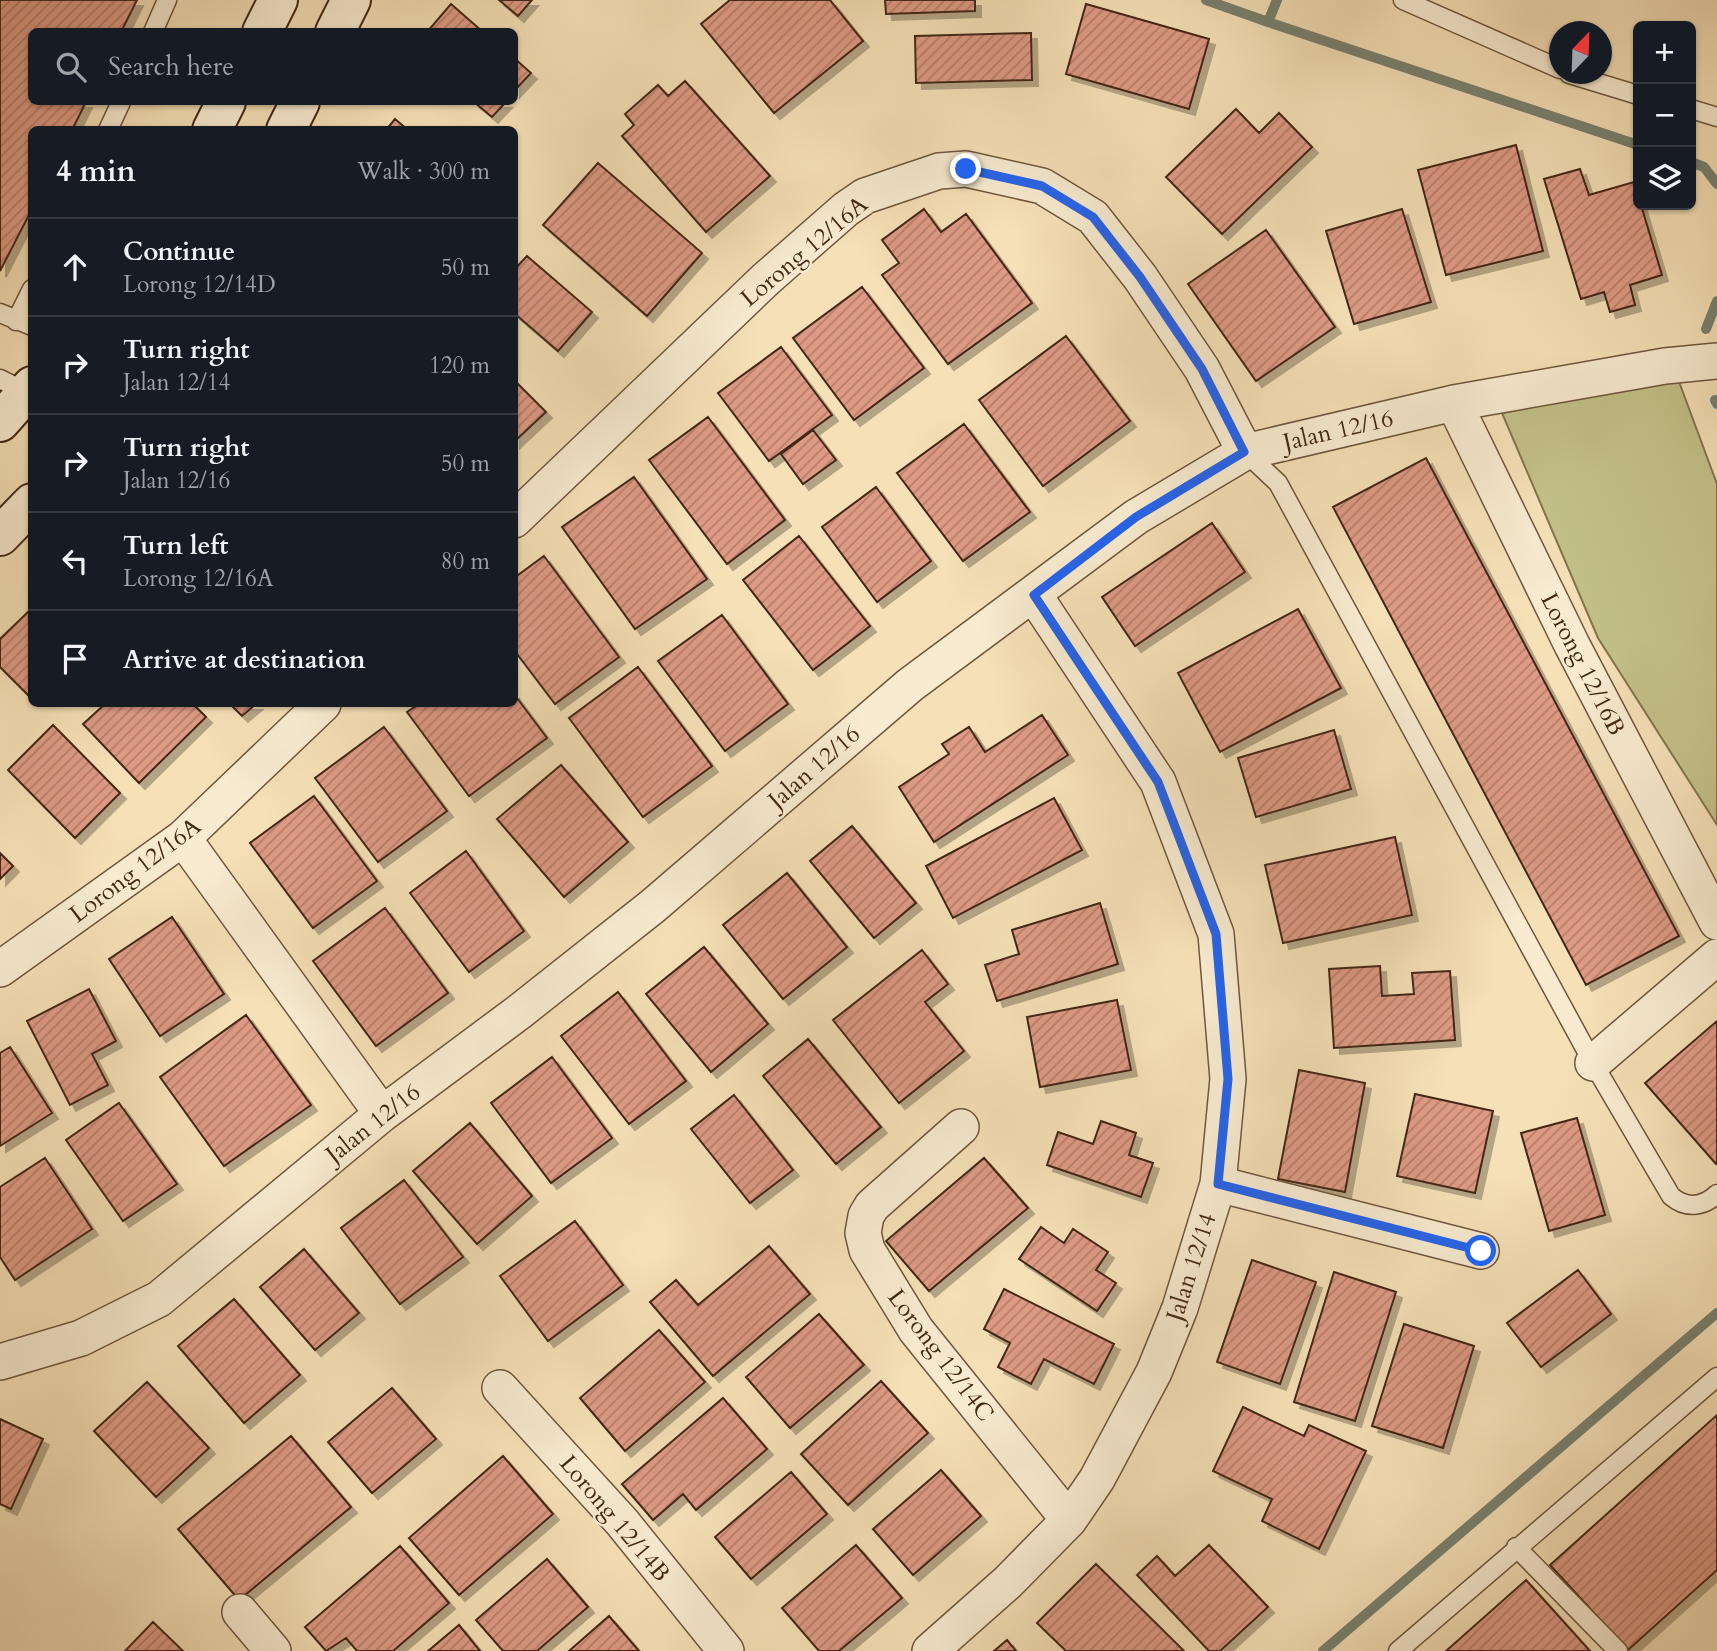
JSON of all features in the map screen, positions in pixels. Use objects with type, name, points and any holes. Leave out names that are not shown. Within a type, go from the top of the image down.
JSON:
[{"type":"main road","points":[[264,28],[278,0]]},
{"type":"main road","points":[[337,28],[351,0]]},
{"type":"main road","points":[[214,126],[224,105]]},
{"type":"main road","points":[[288,126],[298,105]]},
{"type":"main road","points":[[0,422],[19,385]]},
{"type":"main road","points":[[0,536],[28,507]]},
{"type":"street","name":"Lorong 12/16A","points":[[518,516],[766,279],[846,209],[865,196],[939,171],[966,169],[1042,186],[1093,217],[1140,277],[1202,369],[1244,452]]},
{"type":"street","name":"Jalan 12/16","points":[[0,1362],[81,1338],[159,1299],[382,1114],[519,1012],[653,906],[910,685],[1136,517],[1244,452],[1454,403],[1665,366],[1717,361]]},
{"type":"street","name":"Lorong 12/16B","points":[[1454,403],[1579,657],[1717,922]]},
{"type":"street","name":"Jalan 12/14","points":[[930,1651],[1009,1582],[1069,1520],[1097,1479],[1154,1372],[1180,1308],[1218,1184],[1228,1079],[1216,934],[1158,782],[1034,595]]},
{"type":"street","name":"Lorong 12/16A","points":[[0,969],[183,838],[320,707]]},
{"type":"street","points":[[183,838],[382,1114]]},
{"type":"street","points":[[1593,1063],[1717,957]]},
{"type":"street","name":"Lorong 12/14C","points":[[961,1127],[873,1206],[866,1216],[863,1233],[867,1250],[916,1330],[1069,1520]]},
{"type":"street","points":[[1218,1184],[1481,1251]]},
{"type":"street","name":"Lorong 12/14B","points":[[500,1388],[622,1522],[726,1651]]},
{"type":"street","points":[[240,1612],[273,1651]]},
{"type":"lane","points":[[155,28],[167,0]]},
{"type":"lane","points":[[1403,0],[1549,65]]},
{"type":"lane","points":[[1602,84],[1633,93]]},
{"type":"lane","points":[[110,126],[120,105]]},
{"type":"lane","points":[[1696,111],[1717,117]]},
{"type":"lane","points":[[16,320],[28,297]]},
{"type":"lane","points":[[1244,452],[1278,483],[1593,1063],[1671,1196],[1680,1203],[1693,1206],[1708,1202],[1717,1194]]},
{"type":"lane","points":[[1398,1651],[1717,1377]]},
{"type":"lane","points":[[1516,1547],[1618,1651]]},
{"type":"shaded area","points":[[1678,379],[1717,484],[1717,825],[1598,638],[1502,413]]},
{"type":"building","points":[[0,0],[137,0],[123,28],[28,28],[28,105],[84,105],[74,126],[28,126],[28,217],[0,271]]},
{"type":"building","points":[[499,0],[532,0],[518,16]]},
{"type":"building","points":[[730,0],[830,0],[863,41],[774,113],[701,24]]},
{"type":"building","points":[[885,0],[975,0],[975,11],[886,14]]},
{"type":"building","points":[[451,4],[478,28],[430,28]]},
{"type":"building","points":[[1086,4],[1209,39],[1189,109],[1066,74]]},
{"type":"building","points":[[1031,33],[1032,80],[916,83],[915,36]]},
{"type":"building","points":[[518,62],[531,73],[518,87]]},
{"type":"building","points":[[685,81],[770,176],[706,232],[622,136],[634,125],[625,114],[658,85],[668,96]]},
{"type":"building","points":[[478,105],[503,105],[492,117]]},
{"type":"building","points":[[1236,109],[1259,133],[1279,113],[1312,147],[1222,234],[1166,177]]},
{"type":"building","points":[[395,119],[403,126],[389,126]]},
{"type":"building","points":[[1516,145],[1543,251],[1446,275],[1418,170]]},
{"type":"building","points":[[598,163],[702,253],[647,316],[543,225]]},
{"type":"building","points":[[1580,169],[1589,195],[1633,182],[1633,210],[1642,210],[1662,275],[1630,285],[1635,305],[1610,312],[1604,292],[1581,299],[1544,179]]},
{"type":"building","points":[[924,209],[941,232],[966,214],[1032,303],[948,364],[882,275],[899,263],[882,240]]},
{"type":"building","points":[[1402,209],[1431,302],[1354,324],[1326,231]]},
{"type":"building","points":[[1266,230],[1335,327],[1256,381],[1188,284]]},
{"type":"building","points":[[527,256],[592,312],[558,351],[518,316],[518,266]]},
{"type":"building","points":[[862,287],[924,368],[854,420],[793,338]]},
{"type":"building","points":[[1066,336],[1130,421],[1043,486],[979,400]]},
{"type":"building","points":[[781,347],[832,415],[769,461],[718,393]]},
{"type":"building","points":[[518,384],[546,412],[518,438]]},
{"type":"building","points":[[708,417],[785,520],[727,564],[649,460]]},
{"type":"building","points":[[964,424],[1030,512],[963,561],[897,473]]},
{"type":"building","points":[[813,430],[836,460],[803,484],[781,454]]},
{"type":"building","points":[[1426,458],[1679,936],[1586,985],[1333,507]]},
{"type":"building","points":[[634,477],[707,579],[635,629],[562,527]]},
{"type":"building","points":[[876,487],[931,561],[877,602],[822,527]]},
{"type":"building","points":[[1212,523],[1245,572],[1135,646],[1102,597]]},
{"type":"building","points":[[799,536],[870,626],[813,670],[743,580]]},
{"type":"building","points":[[544,556],[619,657],[555,704],[518,655],[518,575]]},
{"type":"building","points":[[1298,609],[1341,688],[1220,752],[1178,673]]},
{"type":"building","points":[[28,612],[28,695],[0,667],[0,639]]},
{"type":"building","points":[[722,615],[788,704],[725,751],[658,661]]},
{"type":"building","points":[[638,667],[712,766],[643,817],[569,718]]},
{"type":"building","points":[[518,699],[547,738],[469,796],[407,712],[414,707],[518,707]]},
{"type":"building","points":[[102,707],[196,707],[206,717],[139,783],[83,724]]},
{"type":"building","points":[[233,707],[252,707],[242,716]]},
{"type":"building","points":[[1042,715],[1068,755],[934,842],[899,787],[949,754],[942,744],[969,727],[985,752]]},
{"type":"building","points":[[53,725],[120,793],[75,838],[8,770]]},
{"type":"building","points":[[384,727],[447,811],[378,862],[315,778]]},
{"type":"building","points":[[1334,730],[1351,789],[1256,817],[1238,758]]},
{"type":"building","points":[[561,765],[628,842],[564,897],[497,819]]},
{"type":"building","points":[[314,796],[377,881],[313,928],[250,843]]},
{"type":"building","points":[[1054,798],[1082,850],[953,918],[926,866]]},
{"type":"building","points":[[852,826],[916,903],[874,938],[810,861]]},
{"type":"building","points":[[1395,837],[1412,915],[1283,943],[1265,865]]},
{"type":"building","points":[[466,851],[524,931],[469,972],[410,893]]},
{"type":"building","points":[[0,853],[13,866],[0,879]]},
{"type":"building","points":[[787,873],[847,947],[783,999],[723,925]]},
{"type":"building","points":[[1100,903],[1118,964],[997,1001],[985,965],[1019,954],[1012,930]]},
{"type":"building","points":[[385,908],[448,993],[376,1046],[313,961]]},
{"type":"building","points":[[172,917],[224,994],[160,1036],[109,959]]},
{"type":"building","points":[[704,947],[768,1024],[711,1072],[646,994]]},
{"type":"building","points":[[922,950],[948,984],[925,1002],[964,1051],[899,1103],[833,1020]]},
{"type":"building","points":[[1380,966],[1382,996],[1414,994],[1412,973],[1450,971],[1455,1040],[1334,1048],[1329,969]]},
{"type":"building","points":[[89,989],[116,1041],[92,1054],[108,1085],[70,1105],[27,1021]]},
{"type":"building","points":[[618,992],[686,1081],[629,1124],[561,1036]]},
{"type":"building","points":[[1117,1000],[1131,1070],[1040,1087],[1027,1017]]},
{"type":"building","points":[[246,1015],[311,1105],[224,1166],[160,1077]]},
{"type":"building","points":[[1717,1021],[1717,1164],[1716,1164],[1645,1083]]},
{"type":"building","points":[[808,1039],[881,1127],[836,1164],[763,1076]]},
{"type":"building","points":[[10,1047],[52,1113],[0,1146],[0,1053]]},
{"type":"building","points":[[552,1057],[612,1138],[551,1183],[491,1103]]},
{"type":"building","points":[[1299,1070],[1365,1083],[1345,1192],[1278,1179]]},
{"type":"building","points":[[1415,1094],[1493,1111],[1475,1193],[1397,1176]]},
{"type":"building","points":[[734,1095],[793,1170],[750,1203],[691,1129]]},
{"type":"building","points":[[119,1103],[177,1184],[123,1221],[66,1140]]},
{"type":"building","points":[[1577,1118],[1605,1215],[1549,1231],[1521,1133]]},
{"type":"building","points":[[1101,1121],[1136,1133],[1129,1155],[1153,1163],[1141,1197],[1047,1165],[1058,1132],[1093,1144]]},
{"type":"building","points":[[470,1123],[532,1196],[477,1244],[413,1171]]},
{"type":"building","points":[[45,1158],[92,1229],[15,1280],[0,1257],[0,1187]]},
{"type":"building","points":[[984,1158],[1028,1208],[929,1291],[886,1241]]},
{"type":"building","points":[[404,1180],[463,1257],[400,1304],[341,1228]]},
{"type":"building","points":[[575,1221],[623,1285],[548,1341],[500,1276]]},
{"type":"building","points":[[1041,1227],[1064,1243],[1073,1229],[1108,1252],[1096,1270],[1116,1283],[1097,1311],[1019,1259]]},
{"type":"building","points":[[769,1246],[810,1294],[713,1376],[650,1302],[676,1280],[698,1305]]},
{"type":"building","points":[[304,1249],[359,1313],[315,1350],[260,1287]]},
{"type":"building","points":[[1252,1260],[1316,1282],[1280,1384],[1217,1362]]},
{"type":"building","points":[[1578,1270],[1611,1314],[1541,1367],[1507,1323]]},
{"type":"building","points":[[1334,1272],[1396,1292],[1355,1421],[1294,1402]]},
{"type":"building","points":[[1004,1289],[1114,1344],[1094,1384],[1044,1359],[1031,1384],[998,1367],[1010,1343],[984,1329]]},
{"type":"building","points":[[234,1299],[300,1375],[244,1423],[178,1346]]},
{"type":"building","points":[[819,1314],[864,1365],[790,1428],[746,1377]]},
{"type":"building","points":[[1404,1324],[1474,1346],[1443,1448],[1372,1426]]},
{"type":"building","points":[[659,1330],[705,1382],[625,1451],[580,1398]]},
{"type":"building","points":[[881,1381],[928,1433],[848,1505],[801,1454]]},
{"type":"building","points":[[147,1382],[209,1448],[156,1497],[94,1431]]},
{"type":"building","points":[[392,1388],[436,1439],[372,1493],[328,1442]]},
{"type":"building","points":[[723,1398],[767,1449],[696,1510],[683,1494],[653,1520],[622,1484]]},
{"type":"building","points":[[1243,1407],[1304,1436],[1309,1425],[1366,1451],[1319,1549],[1262,1521],[1272,1499],[1213,1471]]},
{"type":"building","points":[[1717,1415],[1717,1570],[1628,1650],[1550,1565]]},
{"type":"building","points":[[0,1419],[43,1439],[11,1509],[0,1504]]},
{"type":"building","points":[[291,1436],[351,1507],[239,1600],[178,1529]]},
{"type":"building","points":[[503,1456],[553,1514],[459,1595],[409,1538]]},
{"type":"building","points":[[941,1470],[981,1516],[913,1575],[873,1529]]},
{"type":"building","points":[[791,1472],[827,1514],[751,1579],[715,1537]]},
{"type":"building","points":[[856,1545],[902,1598],[839,1651],[819,1651],[782,1608]]},
{"type":"building","points":[[1209,1545],[1268,1607],[1220,1651],[1209,1651],[1137,1575],[1157,1556],[1175,1576]]},
{"type":"building","points":[[400,1546],[449,1603],[393,1651],[357,1651],[346,1638],[326,1651],[305,1627]]},
{"type":"building","points":[[547,1559],[588,1607],[537,1651],[503,1651],[476,1620]]},
{"type":"building","points":[[1096,1564],[1184,1651],[1066,1651],[1037,1623]]},
{"type":"building","points":[[1526,1580],[1590,1651],[1446,1651]]},
{"type":"building","points":[[609,1616],[639,1651],[569,1651]]},
{"type":"building","points":[[153,1622],[183,1651],[125,1651]]},
{"type":"building","points":[[459,1625],[480,1651],[428,1651]]},
{"type":"building","points":[[1007,1640],[1016,1651],[994,1651]]},
{"type":"waterway","points":[[1206,0],[1268,22]]},
{"type":"waterway","points":[[1277,0],[1268,22],[1633,143]]},
{"type":"waterway","points":[[1696,164],[1704,167],[1717,184]]},
{"type":"waterway","points":[[1706,329],[1717,301]]},
{"type":"waterway","points":[[1715,400],[1717,404]]},
{"type":"waterway","points":[[1323,1651],[1717,1313]]},
{"type":"route","points":[[966,169],[995,173],[1042,186],[1093,217],[1140,277],[1202,369],[1244,452],[1136,517],[1034,595],[1158,782],[1216,934],[1228,1079],[1218,1184],[1481,1251]]}]
